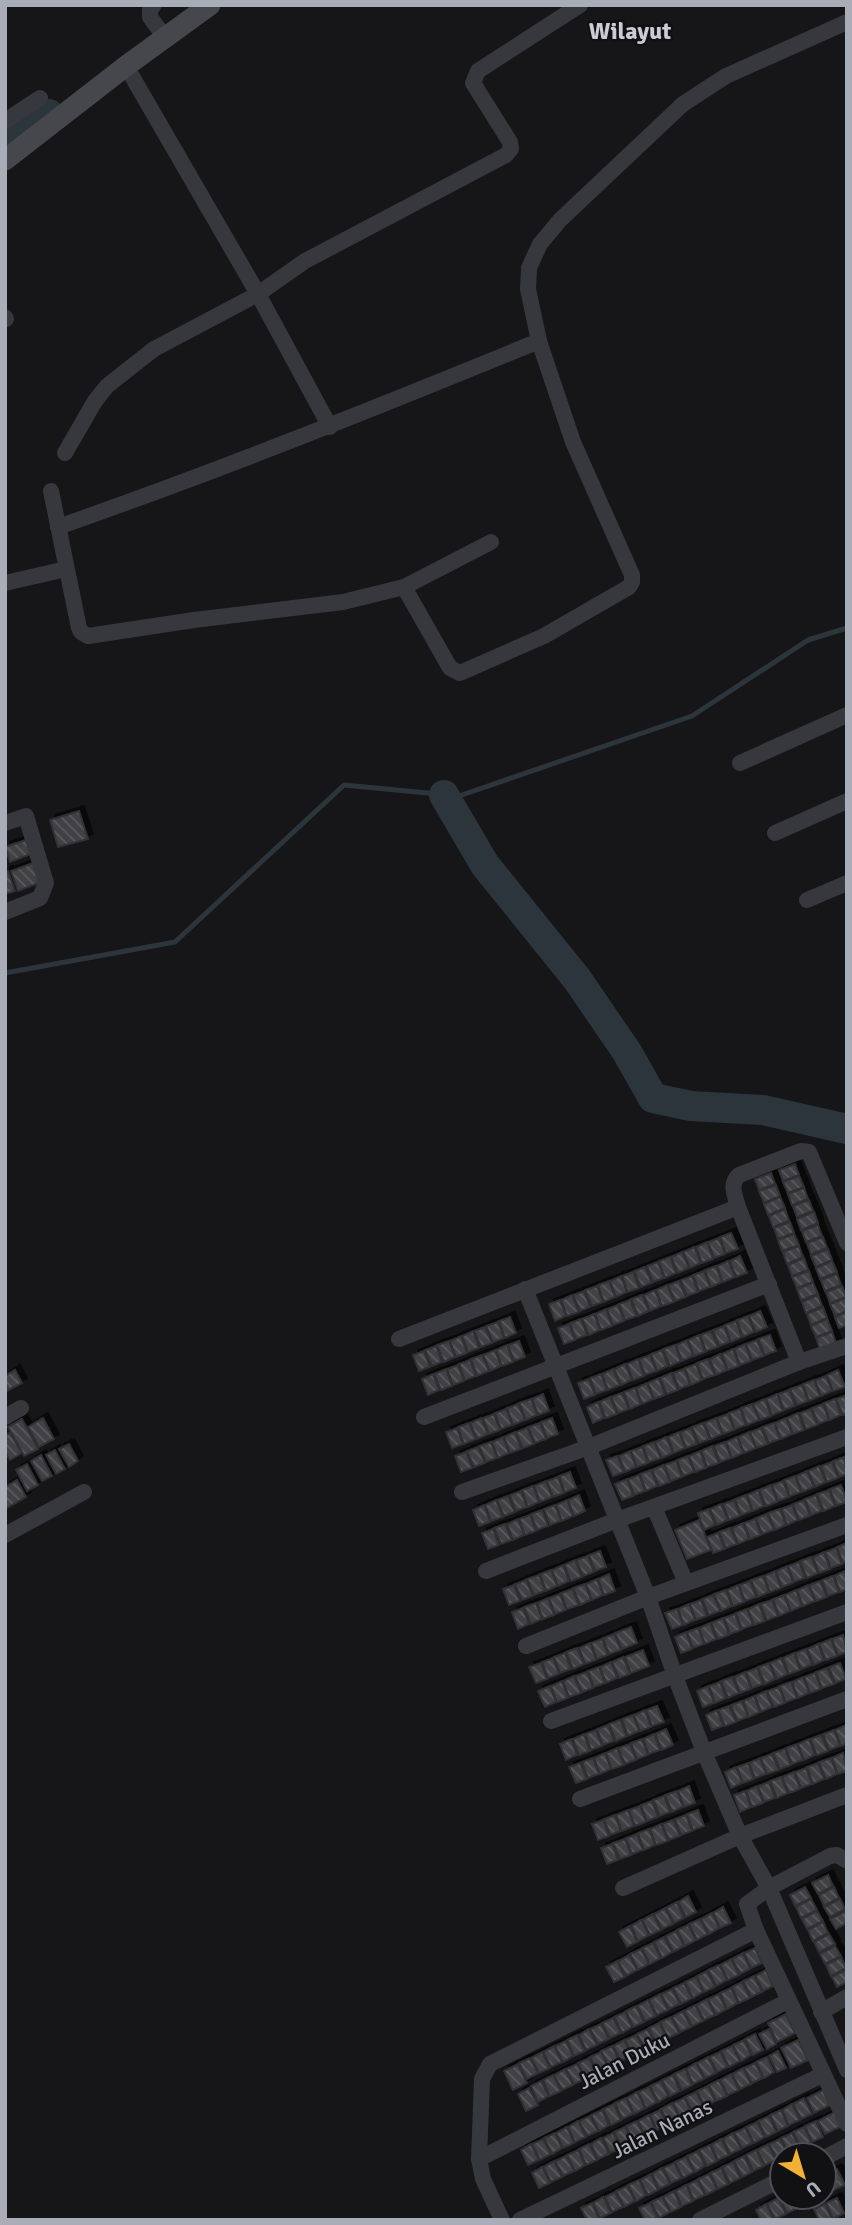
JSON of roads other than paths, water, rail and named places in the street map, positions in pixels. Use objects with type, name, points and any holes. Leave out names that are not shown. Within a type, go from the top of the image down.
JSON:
[{"type":"street","points":[[19,127],[126,66],[210,5]]},
{"type":"street","points":[[65,453],[95,401],[121,373],[154,349],[258,294],[304,261],[510,152],[510,142],[472,83],[474,77],[478,71],[510,48],[579,5]]},
{"type":"street","points":[[152,11],[164,37]]},
{"type":"street","points":[[404,587],[450,668],[460,673],[544,636],[629,587],[632,575],[573,442],[539,341],[528,289],[528,268],[540,244],[560,220],[683,104],[726,76],[847,22]]},
{"type":"street","points":[[126,66],[258,294],[330,427]]},
{"type":"street","points":[[5,160],[19,127],[40,97]]},
{"type":"street","points":[[58,527],[330,427],[539,341]]},
{"type":"street","points":[[51,491],[79,628],[89,636],[343,602],[404,587],[491,542]]},
{"type":"street","points":[[5,583],[66,569]]},
{"type":"street","points":[[740,763],[847,715]]},
{"type":"street","points":[[775,833],[847,801]]},
{"type":"street","points":[[5,823],[26,816],[47,883],[40,898],[5,912]]},
{"type":"street","points":[[807,900],[847,883]]},
{"type":"street","points":[[799,1362],[738,1207],[733,1184],[739,1175],[804,1150],[811,1157],[847,1243]]},
{"type":"street","points":[[399,1339],[738,1207]]},
{"type":"street","points":[[424,1417],[769,1284]]},
{"type":"street","points":[[525,1289],[648,1597],[704,1752],[740,1836],[769,1888],[847,2070]]},
{"type":"street","points":[[462,1492],[589,1447],[799,1362],[847,1346]]},
{"type":"street","points":[[5,1417],[21,1408]]},
{"type":"street","points":[[486,1571],[617,1520],[847,1437]]},
{"type":"street","points":[[5,1535],[83,1492]]},
{"type":"street","points":[[654,1507],[686,1583]]},
{"type":"street","points":[[526,1646],[648,1597],[847,1525]]},
{"type":"street","points":[[551,1721],[847,1612]]},
{"type":"street","points":[[580,1799],[847,1699]]},
{"type":"street","points":[[624,1888],[740,1836],[847,1795]]},
{"type":"street","points":[[847,1861],[837,1855],[830,1856],[769,1888],[747,1904],[788,2001],[847,2124]]},
{"type":"street","points":[[502,2220],[484,2179],[479,2159],[482,2079],[491,2064],[756,1930]]},
{"type":"street","points":[[821,2012],[847,1997]]},
{"type":"street","name":"Jalan Duku","points":[[479,2159],[788,2001]]},
{"type":"street","name":"Jalan Nanas","points":[[520,2220],[822,2075]]},
{"type":"street","points":[[700,2220],[768,2186]]},
{"type":"waterway","points":[[5,146],[49,114]]},
{"type":"waterway","points":[[5,973],[175,942],[344,785],[459,796],[692,716],[808,640],[847,628]]},
{"type":"waterway","points":[[444,795],[485,865],[577,979],[627,1052],[653,1098],[691,1106],[763,1110],[847,1129]]},
{"type":"district","name":"Wilayut","points":[[630,31]]}]
